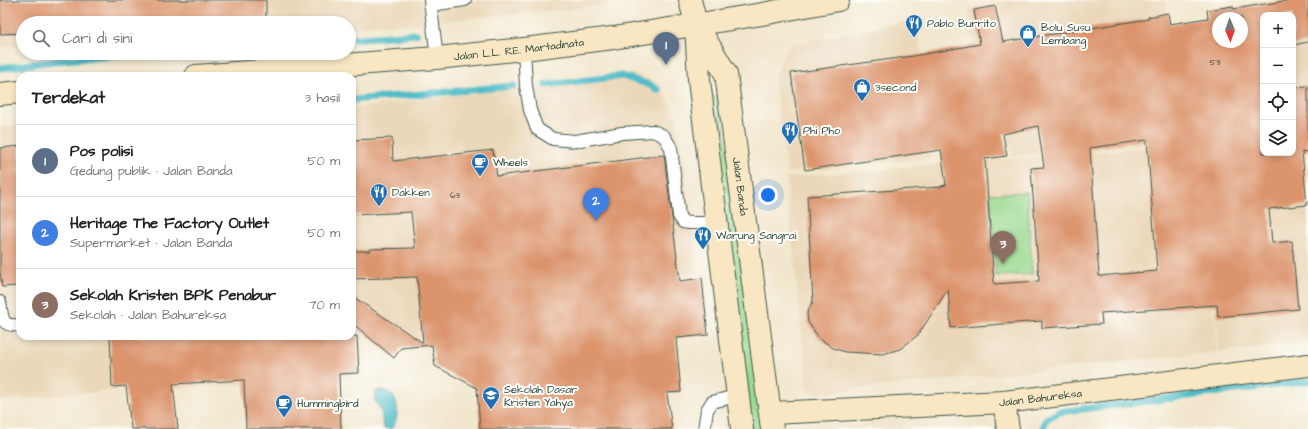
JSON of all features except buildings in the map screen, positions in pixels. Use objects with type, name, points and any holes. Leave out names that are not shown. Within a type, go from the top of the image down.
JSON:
[{"type":"street","name":"Jalan Banda","points":[[690,0],[696,24],[700,80],[740,399],[742,429]]},
{"type":"street","name":"Jalan L.L. RE. Martadinata","points":[[250,72],[437,58],[524,49],[613,38],[838,0]]},
{"type":"street","name":"Jalan Banda","points":[[696,24],[726,74],[771,421]]},
{"type":"street","points":[[0,94],[16,92]]},
{"type":"street","name":"Jalan Bahureksa","points":[[771,421],[1004,402],[1308,365]]},
{"type":"street","points":[[1004,402],[1008,429]]},
{"type":"lane","points":[[437,58],[430,2],[465,0]]},
{"type":"lane","points":[[524,49],[526,86],[530,110],[537,129],[553,139],[575,140],[622,133],[653,131],[664,136],[671,148],[680,216],[683,222],[718,223]]},
{"type":"lane","points":[[0,302],[3,319],[6,324],[10,326],[16,325]]},
{"type":"lane","points":[[704,429],[707,410],[712,402],[728,398],[740,399]]},
{"type":"shaded area","points":[[0,0],[616,0],[607,5],[411,24],[356,27],[356,16],[16,16],[16,46],[0,47]]},
{"type":"shaded area","points":[[1014,0],[1165,0],[1181,104],[1260,151],[1260,156],[1296,156],[1296,12],[1260,12],[1260,61],[1251,0],[1308,0],[1308,342],[1219,352],[1209,243],[1217,352],[808,394],[786,177],[1201,143],[1200,140],[1012,156],[991,45],[975,48],[968,9]]},
{"type":"shaded area","points":[[915,20],[922,59],[911,61],[931,158],[787,173],[774,79],[784,54],[792,44]]},
{"type":"shaded area","points":[[634,73],[659,84],[676,115],[699,272],[519,293],[524,396],[411,339],[362,301],[365,378],[107,391],[0,401],[0,127],[16,126],[16,340],[356,340],[356,108]]},
{"type":"green space","points":[[720,95],[766,429],[748,429],[709,98]]},
{"type":"green space","points":[[1027,192],[1032,274],[996,276],[990,194]]},
{"type":"water","points":[[383,390],[389,392],[396,401],[396,419],[391,429],[384,428],[381,412],[374,399],[377,391]]},
{"type":"waterway","points":[[356,38],[416,34]]},
{"type":"waterway","points":[[0,68],[65,60]]},
{"type":"waterway","points":[[546,85],[622,76],[650,85],[658,90]]},
{"type":"waterway","points":[[356,100],[514,86]]},
{"type":"waterway","points":[[1043,429],[1046,419],[1059,412],[1308,381]]},
{"type":"place","name":"Pablo Burrito","points":[[914,38]]},
{"type":"place","name":"Bolu Susu Lembang","points":[[1028,48]]},
{"type":"place","name":"Pos polisi","points":[[666,65]]},
{"type":"place","name":"3second","points":[[862,102]]},
{"type":"place","name":"Phi Pho","points":[[790,145]]},
{"type":"place","name":"Wheels","points":[[480,177]]},
{"type":"place","name":"Dakken","points":[[379,207]]},
{"type":"place","name":"Heritage The Factory Outlet","points":[[596,221]]},
{"type":"place","name":"Warung Sangrai","points":[[703,250]]},
{"type":"place","name":"Sekolah Kristen BPK Penabur","points":[[1003,264]]},
{"type":"place","name":"Sekolah Dasar Kristen Yahya","points":[[491,410]]},
{"type":"place","name":"Hummingbird","points":[[284,418]]}]
